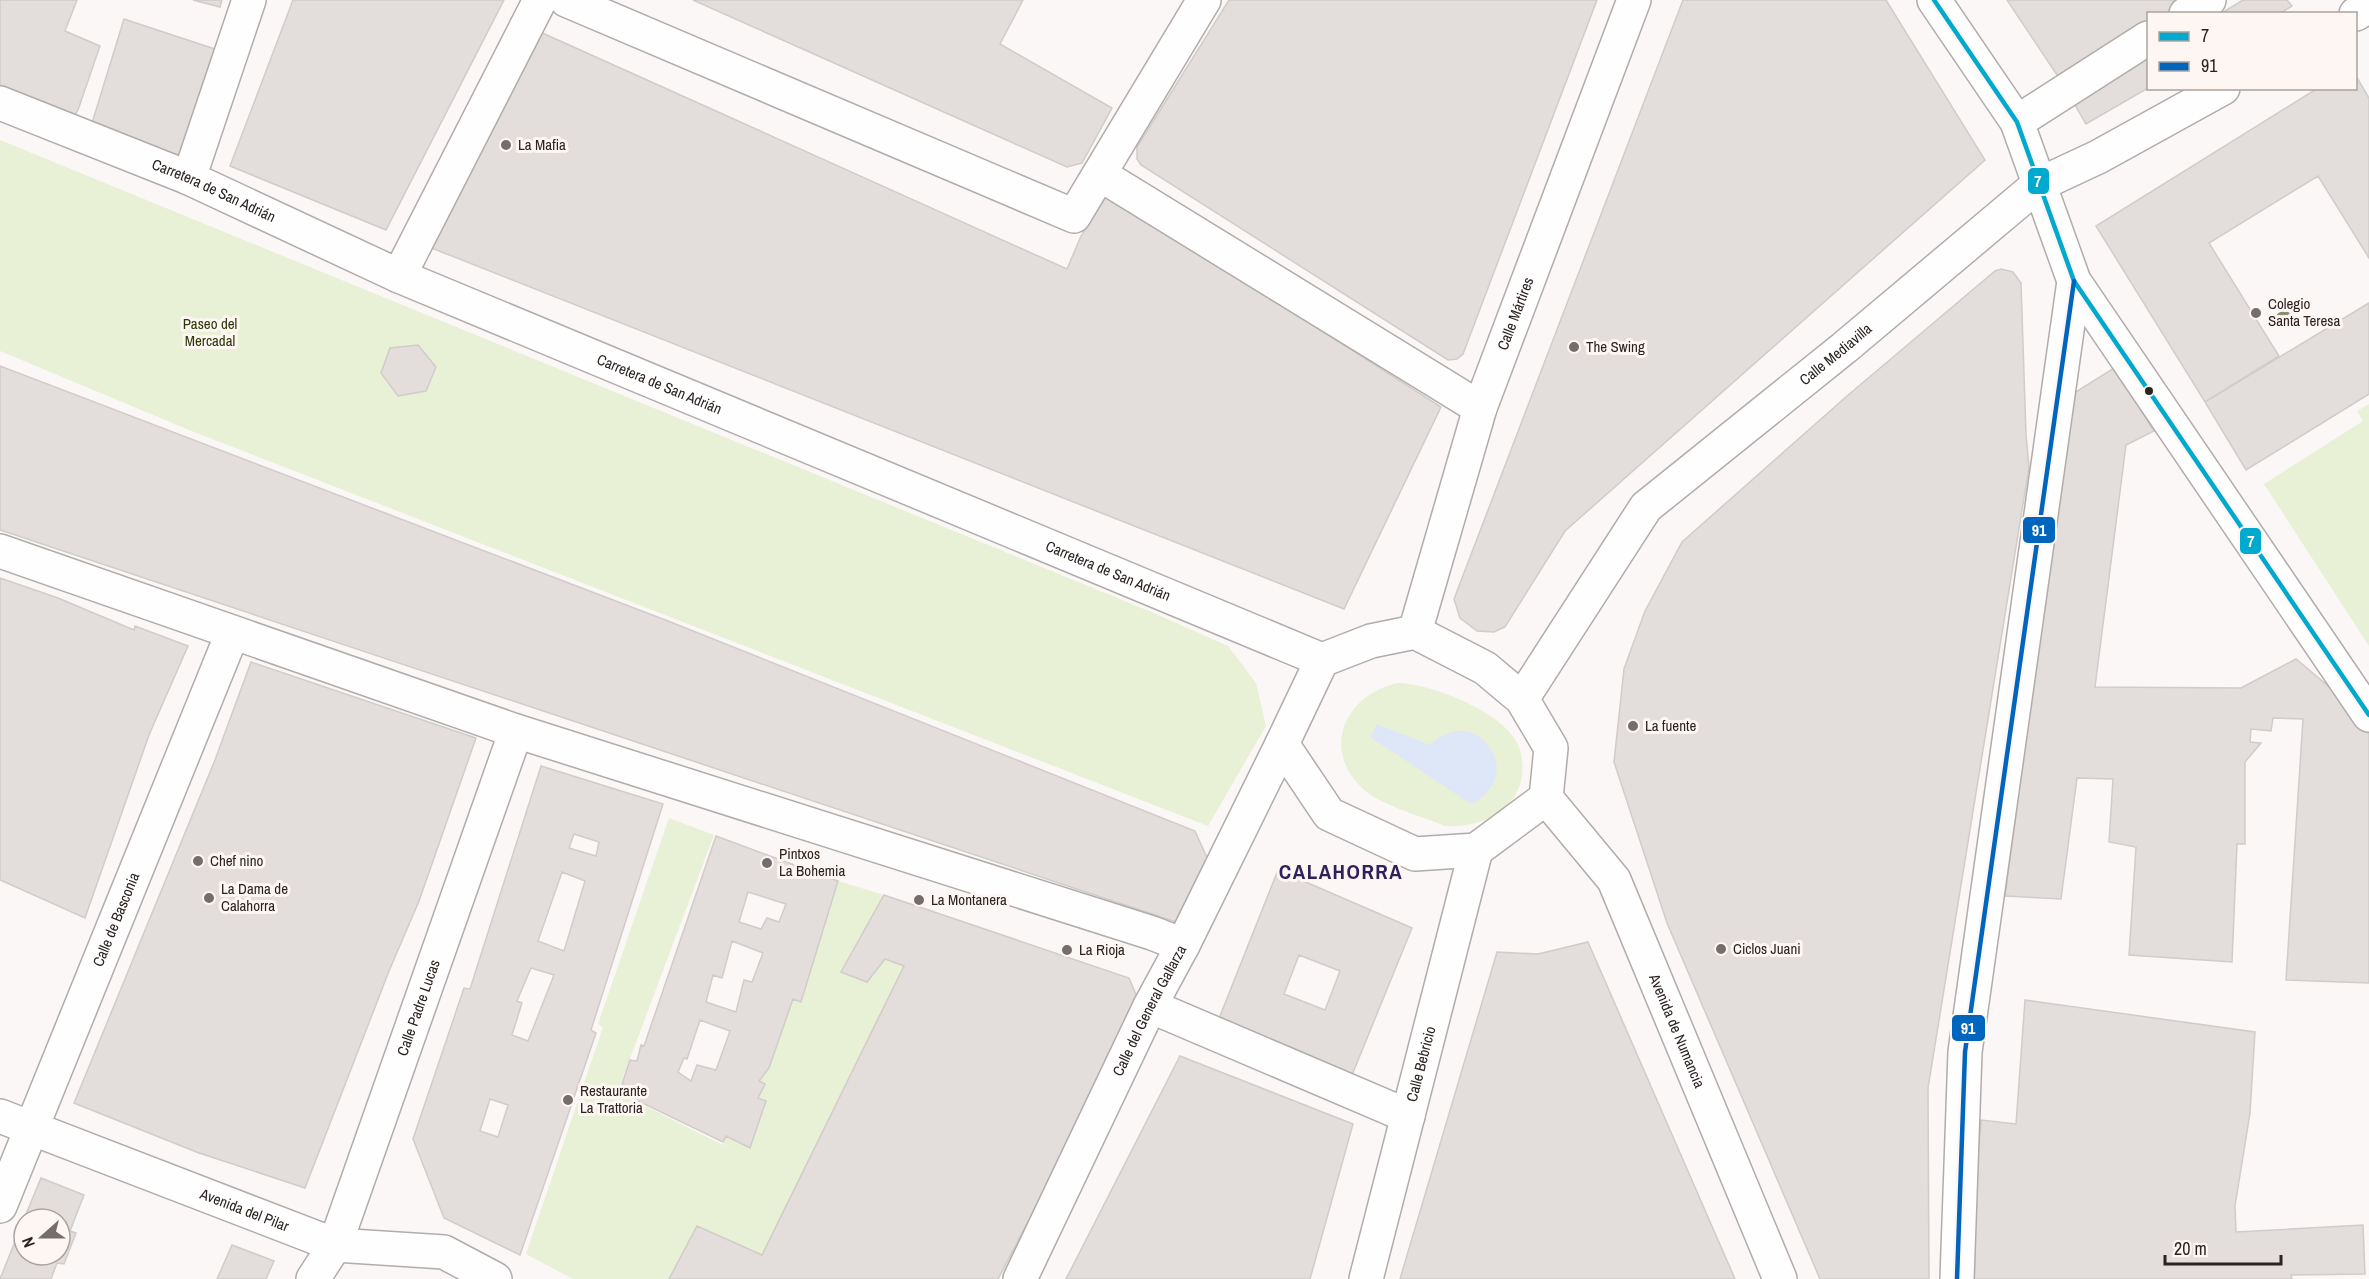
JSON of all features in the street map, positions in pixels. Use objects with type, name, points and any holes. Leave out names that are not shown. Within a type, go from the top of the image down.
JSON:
[{"type":"street","points":[[189,178],[249,0]]},
{"type":"street","points":[[399,276],[540,0]]},
{"type":"street","points":[[566,0],[1074,216],[1101,175],[1204,0]]},
{"type":"street","name":"Calle Mártires","points":[[1415,632],[1480,408],[1634,0]]},
{"type":"street","points":[[1934,0],[2017,122],[2038,186],[2074,280],[2369,715]]},
{"type":"street","points":[[2189,12],[2209,0]]},
{"type":"street","points":[[2017,122],[2147,39]]},
{"type":"street","name":"Calle Mediavilla","points":[[1522,699],[1646,507],[1844,348],[2038,186],[2098,158],[2219,90]]},
{"type":"street","name":"Carretera de San Adrián","points":[[0,103],[189,178],[399,276],[1322,660]]},
{"type":"street","points":[[1101,175],[1480,408]]},
{"type":"street","points":[[1957,1279],[1965,1052],[2074,280]]},
{"type":"street","points":[[0,551],[232,634],[516,731],[1152,933],[1183,945]]},
{"type":"street","points":[[1282,744],[1329,814],[1414,854],[1476,850],[1546,798],[1551,748],[1522,699],[1485,668],[1415,632],[1371,641],[1322,660]]},
{"type":"street","name":"Calle de Basconia","points":[[0,1206],[232,634]]},
{"type":"street","name":"Calle del General Gallarza","points":[[1020,1279],[1150,1006],[1183,945],[1322,660]]},
{"type":"street","name":"Calle Padre Lucas","points":[[313,1279],[335,1245],[516,731]]},
{"type":"street","name":"Avenida de Numancia","points":[[1546,798],[1614,880],[1780,1279]]},
{"type":"street","name":"Calle Bebricio","points":[[1366,1279],[1476,850]]},
{"type":"street","points":[[1150,1006],[1408,1116]]},
{"type":"street","name":"Avenida del Pilar","points":[[0,1116],[335,1245],[444,1252],[495,1279]]},
{"type":"green space","name":"Paseo del Mercadal","points":[[0,140],[1149,611],[1228,646],[1256,683],[1266,726],[1208,826],[189,430],[0,351]]},
{"type":"green space","points":[[2369,404],[2369,646],[2264,484],[2363,421],[2357,411]]},
{"type":"green space","points":[[1397,683],[1428,688],[1466,702],[1500,723],[1512,734],[1519,747],[1523,765],[1521,781],[1515,795],[1505,807],[1478,823],[1445,826],[1389,805],[1361,787],[1349,772],[1343,756],[1341,740],[1345,724],[1364,699],[1379,689]]},
{"type":"green space","points":[[669,818],[714,835],[620,1085],[637,1093],[635,1101],[723,1145],[726,1136],[750,1148],[765,1101],[758,1098],[765,1084],[759,1081],[769,1067],[793,999],[801,1001],[838,881],[884,895],[841,972],[867,982],[885,959],[904,966],[762,1255],[697,1226],[669,1279],[573,1279],[526,1254],[603,1027],[598,1024]]},
{"type":"water","points":[[1377,724],[1430,745],[1448,733],[1464,731],[1479,737],[1490,747],[1496,761],[1496,777],[1488,792],[1471,804],[1370,737]]},
{"type":"building","points":[[0,0],[77,0],[65,31],[100,46],[78,110],[72,120],[0,92]]},
{"type":"building","points":[[193,0],[222,0],[220,7]]},
{"type":"building","points":[[293,0],[504,0],[386,230],[230,166]]},
{"type":"building","points":[[693,0],[1023,0],[1000,44],[1112,108],[1082,163],[1067,167]]},
{"type":"building","points":[[1229,0],[1597,0],[1463,354],[1457,359],[1448,360],[1141,165],[1137,159],[1137,147]]},
{"type":"building","points":[[1683,0],[1886,0],[1985,160],[1565,531],[1505,627],[1494,632],[1477,631],[1460,618],[1454,599]]},
{"type":"building","points":[[2007,0],[2192,0],[2174,12],[2147,12],[2147,29],[2063,84]]},
{"type":"building","points":[[2243,0],[2287,0],[2292,6],[2282,12],[2223,12]]},
{"type":"building","points":[[124,19],[221,51],[187,162],[92,123]]},
{"type":"building","points":[[538,31],[1067,269],[1081,236],[1107,194],[1441,407],[1344,609],[429,247]]},
{"type":"building","points":[[2147,56],[2147,89],[2086,124],[2072,100]]},
{"type":"building","points":[[2357,78],[2369,98],[2369,258],[2318,176],[2209,243],[2279,356],[2205,402],[2096,226],[2315,90],[2357,90]]},
{"type":"building","points":[[2001,269],[2013,272],[2021,283],[2029,467],[1928,1088],[1929,1279],[1820,1279],[1667,923],[1614,762],[1624,669],[1645,611],[1682,542],[1847,396],[1995,271]]},
{"type":"building","points":[[2369,303],[2369,394],[2246,470],[2205,402]]},
{"type":"building","points":[[418,345],[436,367],[426,391],[398,396],[381,373],[390,348]]},
{"type":"building","points":[[0,366],[668,621],[1195,831],[1209,862],[1176,922],[0,530]]},
{"type":"building","points":[[2114,368],[2154,431],[2126,445],[2095,687],[2241,688],[2296,659],[2359,712],[2369,735],[2369,983],[2286,980],[2303,719],[2273,718],[2271,731],[2251,729],[2250,742],[2261,743],[2245,762],[2245,844],[2237,844],[2232,962],[2129,955],[2136,847],[2109,842],[2113,779],[2077,778],[2061,899],[2005,896],[2071,395]]},
{"type":"building","points":[[0,578],[58,598],[134,630],[135,626],[188,646],[149,735],[85,918],[0,880]]},
{"type":"building","points":[[251,662],[476,738],[419,901],[389,971],[305,1188],[199,1153],[74,1103],[215,760]]},
{"type":"building","points":[[541,766],[663,804],[591,1030],[596,1033],[520,1255],[444,1218],[413,1139],[464,988],[470,989]],"holes":[[[574,834],[599,842],[596,856],[569,848]],[[562,872],[585,881],[564,951],[538,941]],[[531,968],[554,975],[528,1041],[512,1035],[522,1003],[517,1001]],[[490,1099],[508,1105],[498,1137],[480,1131]]]},
{"type":"building","points":[[716,836],[838,881],[801,1002],[793,999],[769,1068],[759,1081],[765,1084],[758,1098],[766,1101],[750,1148],[726,1136],[723,1142],[636,1100],[639,1093],[622,1084],[630,1060],[637,1061],[641,1045],[644,1046]],"holes":[[[748,892],[786,904],[779,922],[767,918],[761,929],[739,922]],[[732,941],[763,953],[752,982],[744,980],[736,1012],[706,1002],[713,975],[722,978]],[[700,1020],[730,1031],[716,1070],[697,1065],[691,1081],[678,1072],[684,1058],[687,1059]]]},
{"type":"building","points":[[1278,870],[1412,928],[1352,1075],[1218,1021]],"holes":[[[1299,955],[1340,971],[1325,1010],[1284,994]]]},
{"type":"building","points":[[884,895],[1129,978],[1141,1006],[998,1279],[669,1279],[697,1226],[762,1255],[904,966],[885,959],[867,982],[841,972]]},
{"type":"building","points":[[1588,942],[1735,1279],[1400,1279],[1497,952],[1538,954]]},
{"type":"building","points":[[2025,1000],[2255,1032],[2250,1113],[2235,1206],[2236,1232],[2363,1225],[2365,1274],[2291,1275],[2292,1279],[1974,1279],[1973,1205],[1981,1120],[2016,1124]]},
{"type":"building","points":[[1180,1056],[1353,1124],[1310,1279],[1066,1279]]},
{"type":"building","points":[[41,1178],[84,1195],[72,1226],[72,1207],[29,1207]]},
{"type":"building","points":[[72,1232],[76,1233],[72,1243]]},
{"type":"building","points":[[232,1245],[274,1261],[266,1279],[217,1279]]},
{"type":"building","points":[[12,1249],[12,1267],[56,1267],[51,1279],[0,1279]]},
{"type":"transit line","name":"7","points":[[1934,0],[2017,122],[2074,281],[2369,715]]},
{"type":"transit line","name":"91","points":[[1957,1279],[1965,1052],[2074,281]]},
{"type":"place","name":"La Mafia","points":[[506,145]]},
{"type":"place","name":"Colegio Santa Teresa","points":[[2256,313]]},
{"type":"place","name":"The Swing","points":[[1574,347]]},
{"type":"place","name":"La fuente","points":[[1633,726]]},
{"type":"place","name":"Chef nino","points":[[198,861]]},
{"type":"place","name":"Pintxos La Bohemia","points":[[767,863]]},
{"type":"place","name":"La Dama de Calahorra","points":[[209,898]]},
{"type":"place","name":"La Montanera","points":[[919,900]]},
{"type":"place","name":"Ciclos Juani","points":[[1721,949]]},
{"type":"place","name":"La Rioja","points":[[1067,950]]},
{"type":"place","name":"Restaurante La Trattoria","points":[[568,1100]]},
{"type":"district","name":"CALAHORRA","points":[[1341,872]]}]
